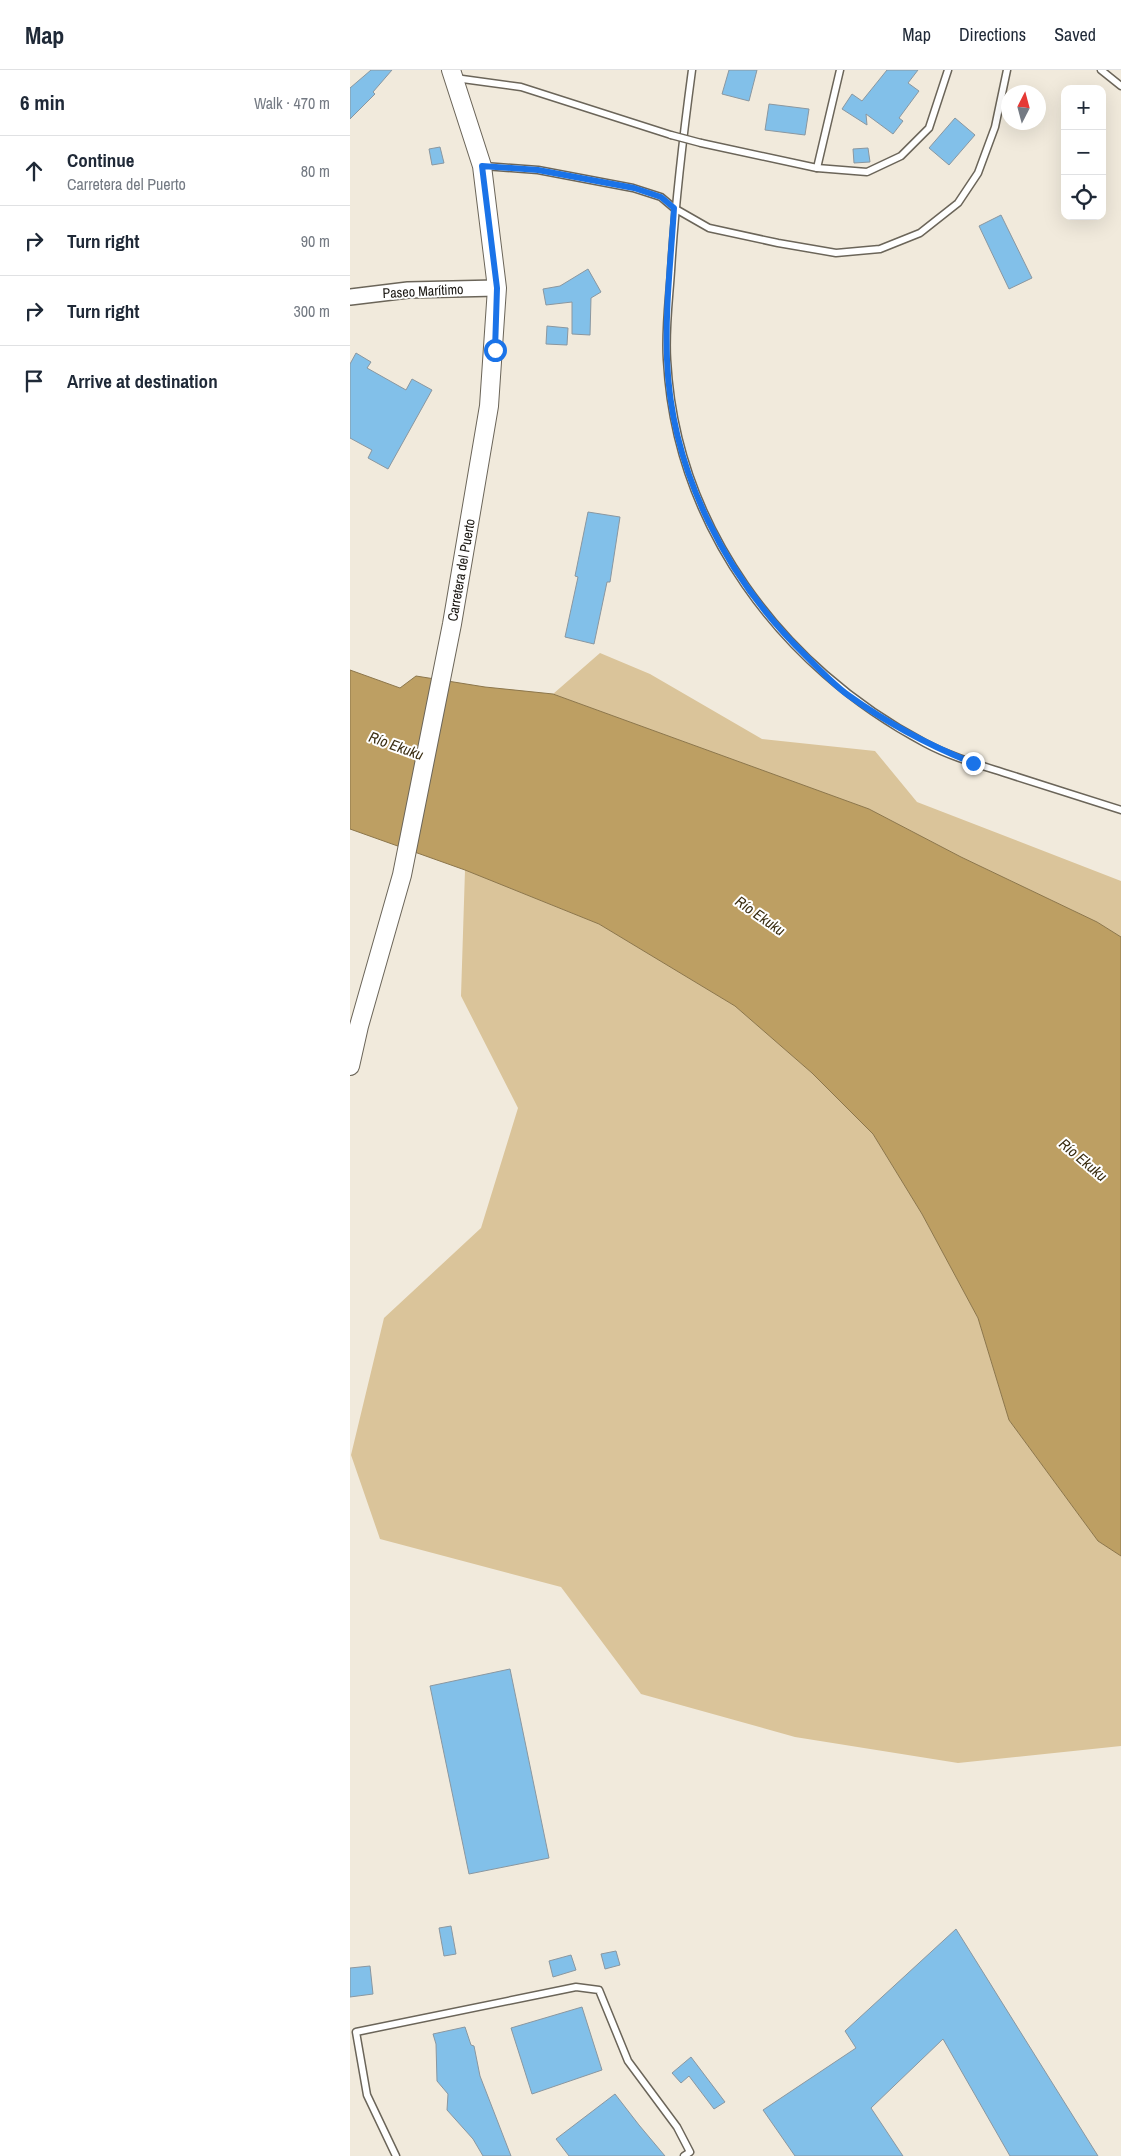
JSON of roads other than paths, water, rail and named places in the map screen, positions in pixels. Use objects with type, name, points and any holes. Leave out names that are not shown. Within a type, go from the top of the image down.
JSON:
[{"type":"main road","name":"Carretera del Puerto","points":[[350,1066],[359,1026],[402,875],[452,624],[490,406],[497,288],[482,166],[452,74]]},
{"type":"street","name":"Paseo Marítimo","points":[[350,298],[408,290],[497,288]]},
{"type":"lane","points":[[692,70],[674,208],[667,359],[678,432],[690,476],[704,515],[724,553],[777,628],[846,694],[889,722],[927,744],[973,763],[1121,810]]},
{"type":"lane","points":[[817,168],[840,70]]},
{"type":"lane","points":[[452,74],[521,87],[670,135],[701,143],[817,168],[867,172],[901,156],[930,128],[948,70]]},
{"type":"lane","points":[[482,166],[538,170],[634,188],[661,197],[674,208],[709,228],[836,253],[880,249],[920,233],[958,203],[978,172],[995,126],[1007,70]]},
{"type":"lane","points":[[1101,70],[1121,86]]},
{"type":"lane","points":[[396,2156],[366,2095],[356,2032],[576,1987],[599,1990],[628,2061],[677,2127],[690,2152],[684,2156]]},
{"type":"water","name":"Río Ekuku","points":[[350,670],[400,688],[416,676],[485,687],[553,694],[869,809],[961,857],[1097,922],[1121,937],[1121,1556],[1098,1541],[1009,1420],[978,1318],[922,1214],[873,1134],[812,1073],[735,1006],[599,924],[465,870],[350,829]]}]
